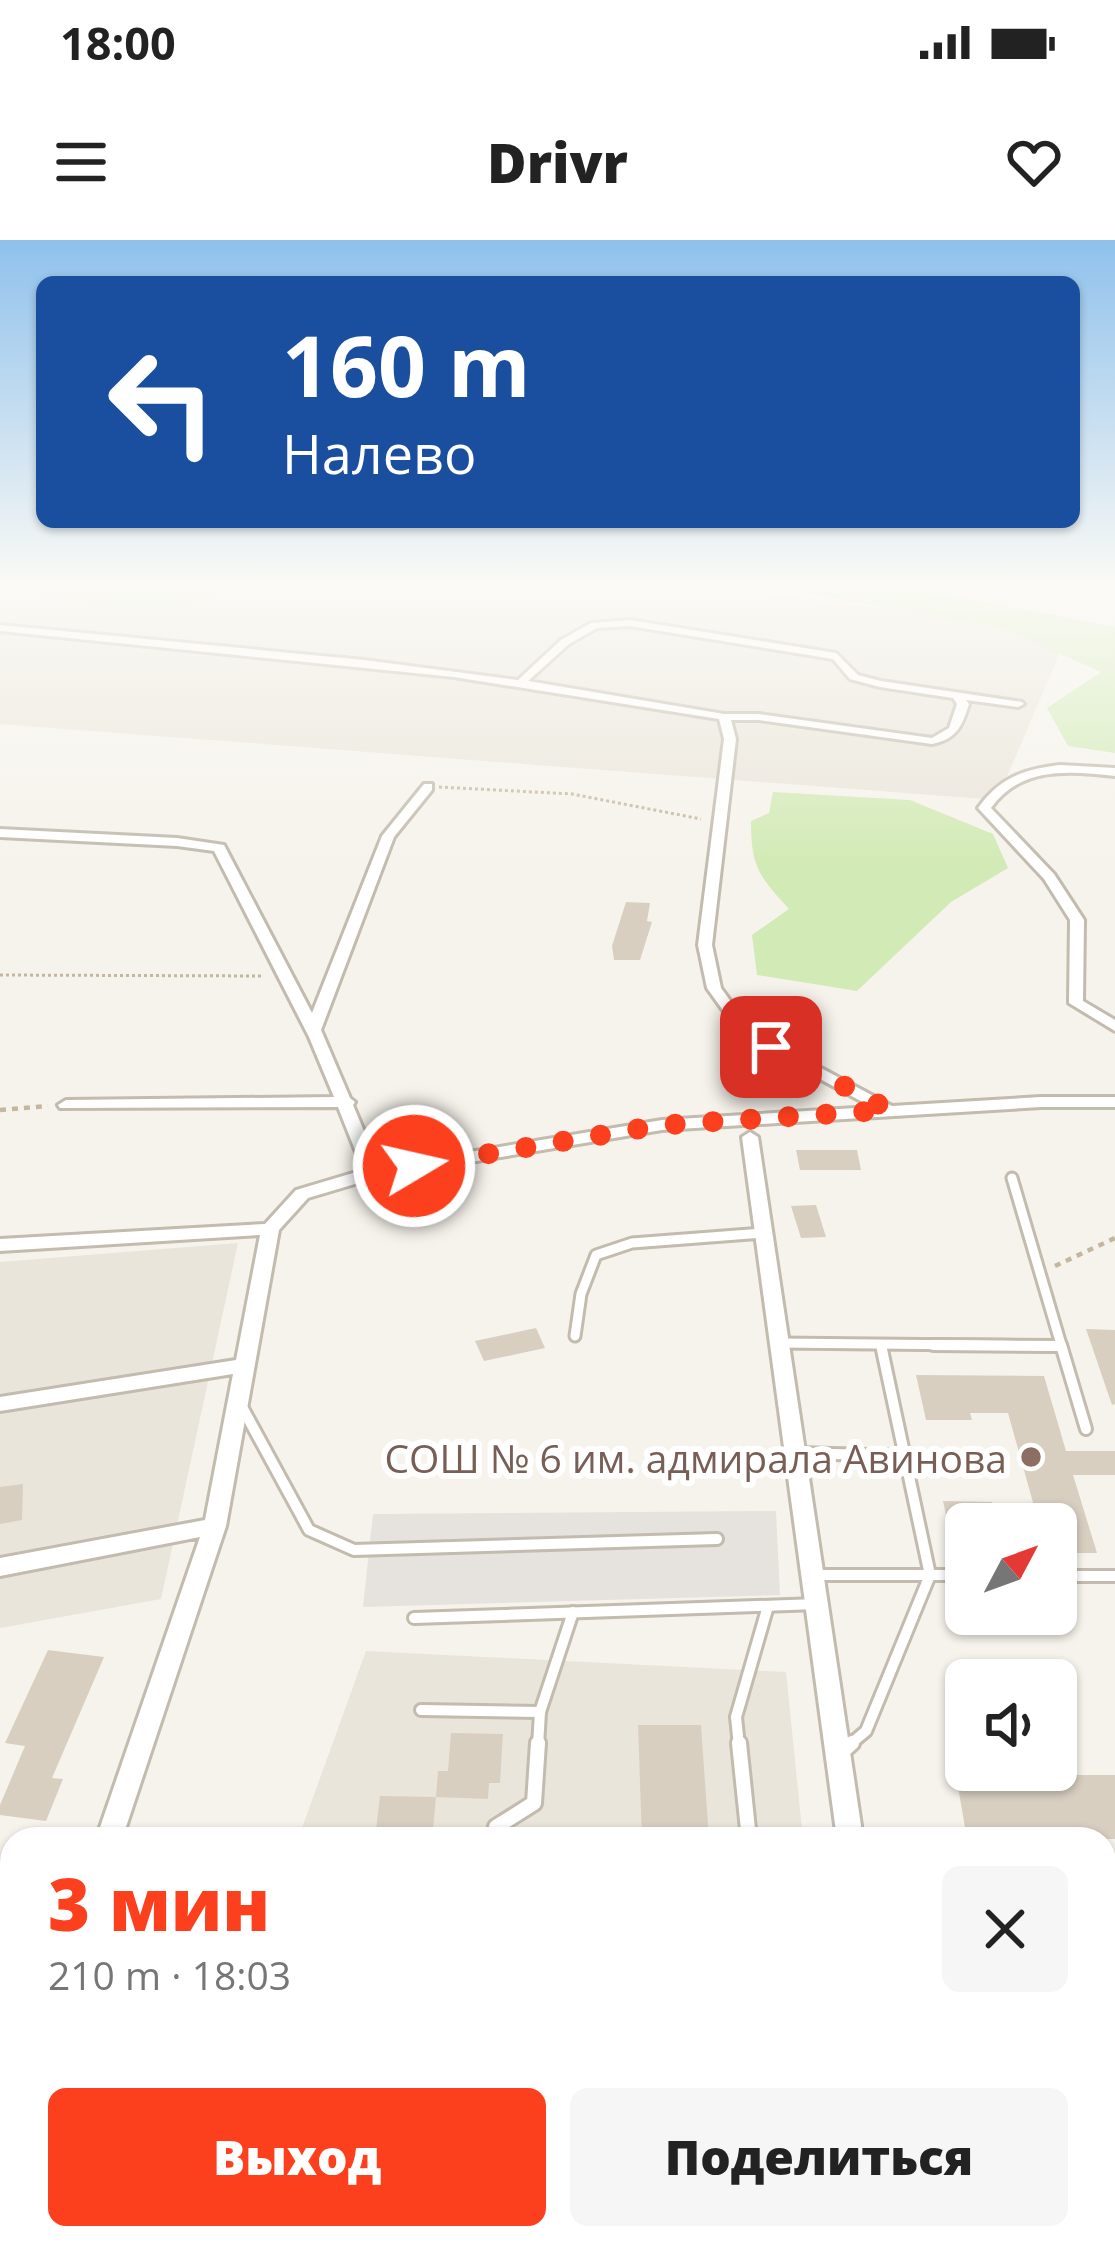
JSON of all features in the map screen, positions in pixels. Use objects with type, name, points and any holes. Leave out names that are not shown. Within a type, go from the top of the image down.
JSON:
[{"type":"street","points":[[477,680],[724,717],[759,717],[932,741],[956,731],[963,704],[957,695]]},
{"type":"street","points":[[519,685],[525,680]]},
{"type":"street","points":[[870,680],[1018,704]]},
{"type":"street","points":[[724,717],[730,739],[705,945],[714,988],[742,1027],[889,1110]]},
{"type":"street","points":[[1115,772],[1047,769],[1016,777],[993,791],[984,808],[1049,877],[1077,920],[1076,1003],[1115,1026]]},
{"type":"street","points":[[313,1031],[388,836],[428,787]]},
{"type":"street","points":[[0,833],[219,848],[347,1102],[373,1173]]},
{"type":"street","points":[[66,1105],[347,1102]]},
{"type":"street","points":[[113,1827],[214,1526],[248,1365],[270,1228],[302,1194],[373,1173],[662,1125],[1115,1102]]},
{"type":"street","points":[[750,1137],[848,1827]]},
{"type":"street","points":[[0,1245],[270,1228]]},
{"type":"street","points":[[0,1404],[248,1365]]},
{"type":"street","points":[[0,1567],[214,1526]]},
{"type":"lane","points":[[1012,1178],[1086,1429]]},
{"type":"lane","points":[[575,1336],[581,1294],[596,1255],[632,1243],[764,1233]]},
{"type":"lane","points":[[779,1343],[1059,1346]]},
{"type":"lane","points":[[838,1755],[866,1731],[930,1575],[881,1345]]},
{"type":"lane","points":[[240,1402],[310,1530],[354,1550],[717,1539]]},
{"type":"lane","points":[[795,1453],[905,1456]]},
{"type":"lane","points":[[812,1575],[945,1575]]},
{"type":"lane","points":[[1077,1576],[1115,1576]]},
{"type":"lane","points":[[414,1618],[817,1604]]},
{"type":"lane","points":[[747,1827],[736,1717],[768,1606]]},
{"type":"lane","points":[[496,1827],[534,1803],[539,1712],[573,1612]]},
{"type":"lane","points":[[421,1710],[539,1712]]},
{"type":"path","points":[[428,787],[572,794],[721,823]]},
{"type":"path","points":[[0,975],[282,976]]},
{"type":"path","points":[[0,1110],[66,1105]]},
{"type":"path","points":[[1039,1274],[1115,1238]]},
{"type":"shaded area","points":[[0,680],[1048,680],[997,800],[0,724]]},
{"type":"shaded area","points":[[238,1243],[161,1599],[0,1628],[0,1262]]},
{"type":"shaded area","points":[[776,1511],[780,1595],[363,1607],[373,1514]]},
{"type":"shaded area","points":[[366,1651],[786,1672],[802,1827],[302,1827]]},
{"type":"green space","points":[[1089,680],[1115,680],[1115,753],[1068,746],[1047,708]]},
{"type":"green space","points":[[773,792],[910,800],[993,834],[1008,868],[951,902],[857,991],[757,975],[752,935],[789,909],[764,879],[753,850],[751,821],[769,813]]},
{"type":"building","points":[[626,902],[650,903],[647,921],[652,922],[640,960],[614,960],[612,946]]},
{"type":"building","points":[[796,1150],[857,1150],[861,1170],[800,1170]]},
{"type":"building","points":[[816,1205],[826,1237],[801,1238],[791,1206]]},
{"type":"building","points":[[536,1328],[545,1348],[484,1361],[475,1341]]},
{"type":"building","points":[[1086,1329],[1115,1330],[1115,1404],[1112,1405]]},
{"type":"building","points":[[916,1375],[1044,1376],[1066,1451],[1115,1451],[1115,1475],[1073,1475],[1097,1553],[1077,1553],[1077,1503],[1033,1503],[1008,1413],[970,1413],[972,1420],[926,1420]]},
{"type":"building","points":[[23,1484],[22,1520],[0,1524],[0,1487]]},
{"type":"building","points":[[48,1650],[104,1657],[52,1778],[63,1779],[46,1821],[0,1815],[25,1746],[5,1743]]},
{"type":"building","points":[[638,1725],[701,1725],[708,1827],[642,1827]]},
{"type":"building","points":[[451,1733],[503,1734],[500,1783],[489,1783],[488,1799],[436,1797],[438,1771],[448,1771]]},
{"type":"building","points":[[1077,1775],[1115,1775],[1115,1827],[965,1827],[959,1791],[1077,1791]]},
{"type":"building","points":[[380,1796],[436,1797],[433,1827],[376,1827]]},
{"type":"place","name":"СОШ № 6 им. адмирала Авинова","points":[[1031,1457]]},
{"type":"route","points":[[414,1166],[662,1125],[889,1110],[771,1047]]}]
